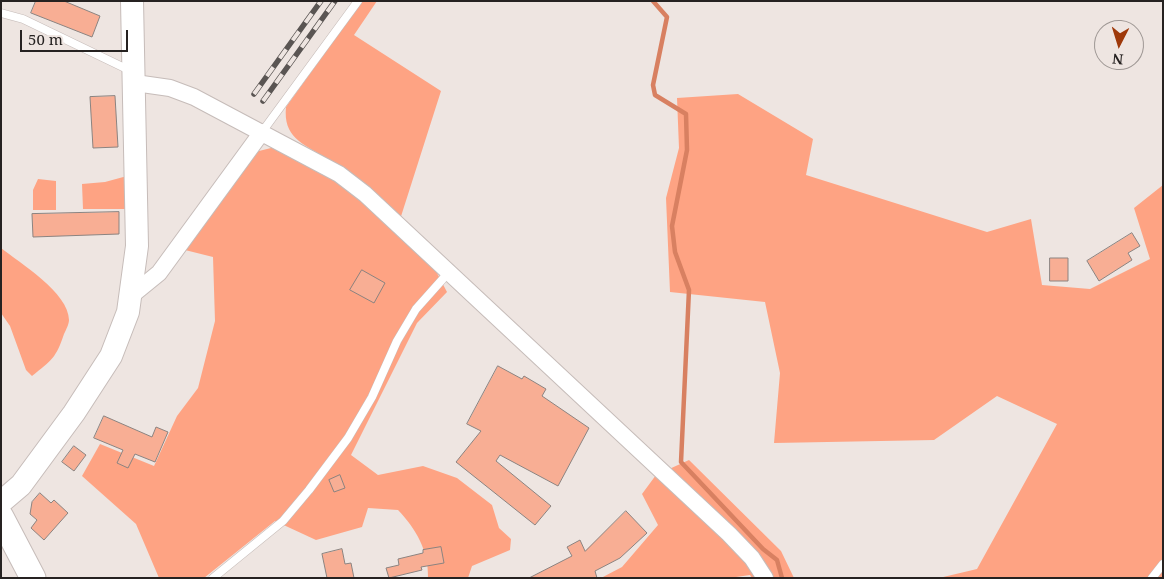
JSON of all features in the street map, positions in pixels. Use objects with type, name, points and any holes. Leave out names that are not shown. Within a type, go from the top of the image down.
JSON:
[{"type":"main road","points":[[1,517],[33,578]]},
{"type":"street","points":[[1,502],[21,485],[74,412],[111,356],[120,335],[132,295],[137,246],[132,1]]},
{"type":"street","points":[[135,78],[194,97],[339,174],[352,184],[450,272],[729,534],[752,558],[765,578]]},
{"type":"street","points":[[132,295],[159,274],[262,132]]},
{"type":"lane","points":[[262,132],[358,1]]},
{"type":"lane","points":[[1,13],[23,19],[135,78]]},
{"type":"lane","points":[[213,578],[283,521],[309,490],[348,438],[372,397],[397,342],[416,309],[450,272]]},
{"type":"lane","points":[[1152,578],[1163,564]]},
{"type":"shaded area","points":[[362,1],[377,1],[354,35],[441,91],[396,232],[437,273],[447,292],[417,323],[351,455],[378,475],[423,466],[457,478],[492,505],[499,528],[511,539],[510,550],[472,566],[468,578],[428,578],[424,550],[416,533],[398,510],[368,508],[362,527],[316,540],[275,521],[204,578],[159,578],[136,524],[82,476],[100,444],[154,466],[177,416],[198,388],[215,321],[213,257],[185,250],[255,152],[275,147],[318,169],[324,157],[302,143],[291,132],[286,117],[286,107]]},
{"type":"shaded area","points":[[738,94],[813,139],[806,175],[987,232],[1031,219],[1042,285],[1090,289],[1150,259],[1134,208],[1163,185],[1163,578],[939,578],[977,569],[1057,424],[997,396],[934,440],[774,443],[780,373],[765,302],[670,292],[666,198],[679,148],[677,98]]},
{"type":"shaded area","points":[[127,176],[127,209],[83,209],[82,184],[105,182]]},
{"type":"shaded area","points":[[38,179],[56,181],[56,210],[33,210],[33,190]]},
{"type":"shaded area","points":[[1,248],[31,270],[52,289],[61,299],[67,310],[69,320],[56,354],[32,376],[26,370],[10,326],[1,313]]},
{"type":"shaded area","points":[[689,460],[781,551],[794,578],[752,578],[750,575],[729,578],[601,578],[622,567],[658,525],[642,494],[656,475]]},
{"type":"building","points":[[36,1],[64,1],[100,16],[92,37],[31,13]]},
{"type":"building","points":[[115,96],[118,147],[93,148],[90,97]]},
{"type":"building","points":[[119,212],[119,234],[33,237],[32,214]]},
{"type":"building","points":[[1132,233],[1140,246],[1128,253],[1132,260],[1099,281],[1087,261]]},
{"type":"building","points":[[1050,258],[1068,258],[1068,281],[1050,281]]},
{"type":"building","points":[[362,270],[385,283],[374,303],[350,290]]},
{"type":"building","points":[[498,366],[522,379],[524,376],[546,389],[542,396],[589,428],[558,486],[500,455],[496,461],[551,506],[535,525],[456,462],[481,431],[467,424]]},
{"type":"building","points":[[104,416],[152,437],[156,427],[168,432],[155,462],[135,454],[128,468],[117,463],[123,450],[94,438]]},
{"type":"building","points":[[74,446],[86,455],[74,471],[62,462]]},
{"type":"building","points":[[340,475],[345,488],[334,492],[329,480]]},
{"type":"building","points":[[40,493],[51,503],[54,500],[68,513],[44,540],[31,528],[37,520],[30,514],[32,502]]},
{"type":"building","points":[[626,511],[647,533],[620,558],[595,571],[597,578],[529,578],[572,556],[567,547],[580,540],[585,551]]},
{"type":"building","points":[[441,547],[444,563],[421,567],[422,570],[389,578],[386,568],[399,565],[398,559],[423,553],[423,550]]},
{"type":"building","points":[[342,549],[345,564],[351,563],[354,578],[327,578],[322,554]]},
{"type":"waterway","points":[[653,1],[667,17],[653,85],[655,95],[686,114],[687,150],[672,226],[675,252],[689,290],[681,462],[763,549],[777,560],[782,578]]},
{"type":"railway","points":[[254,94],[321,1]]},
{"type":"railway","points":[[263,101],[335,1]]}]
